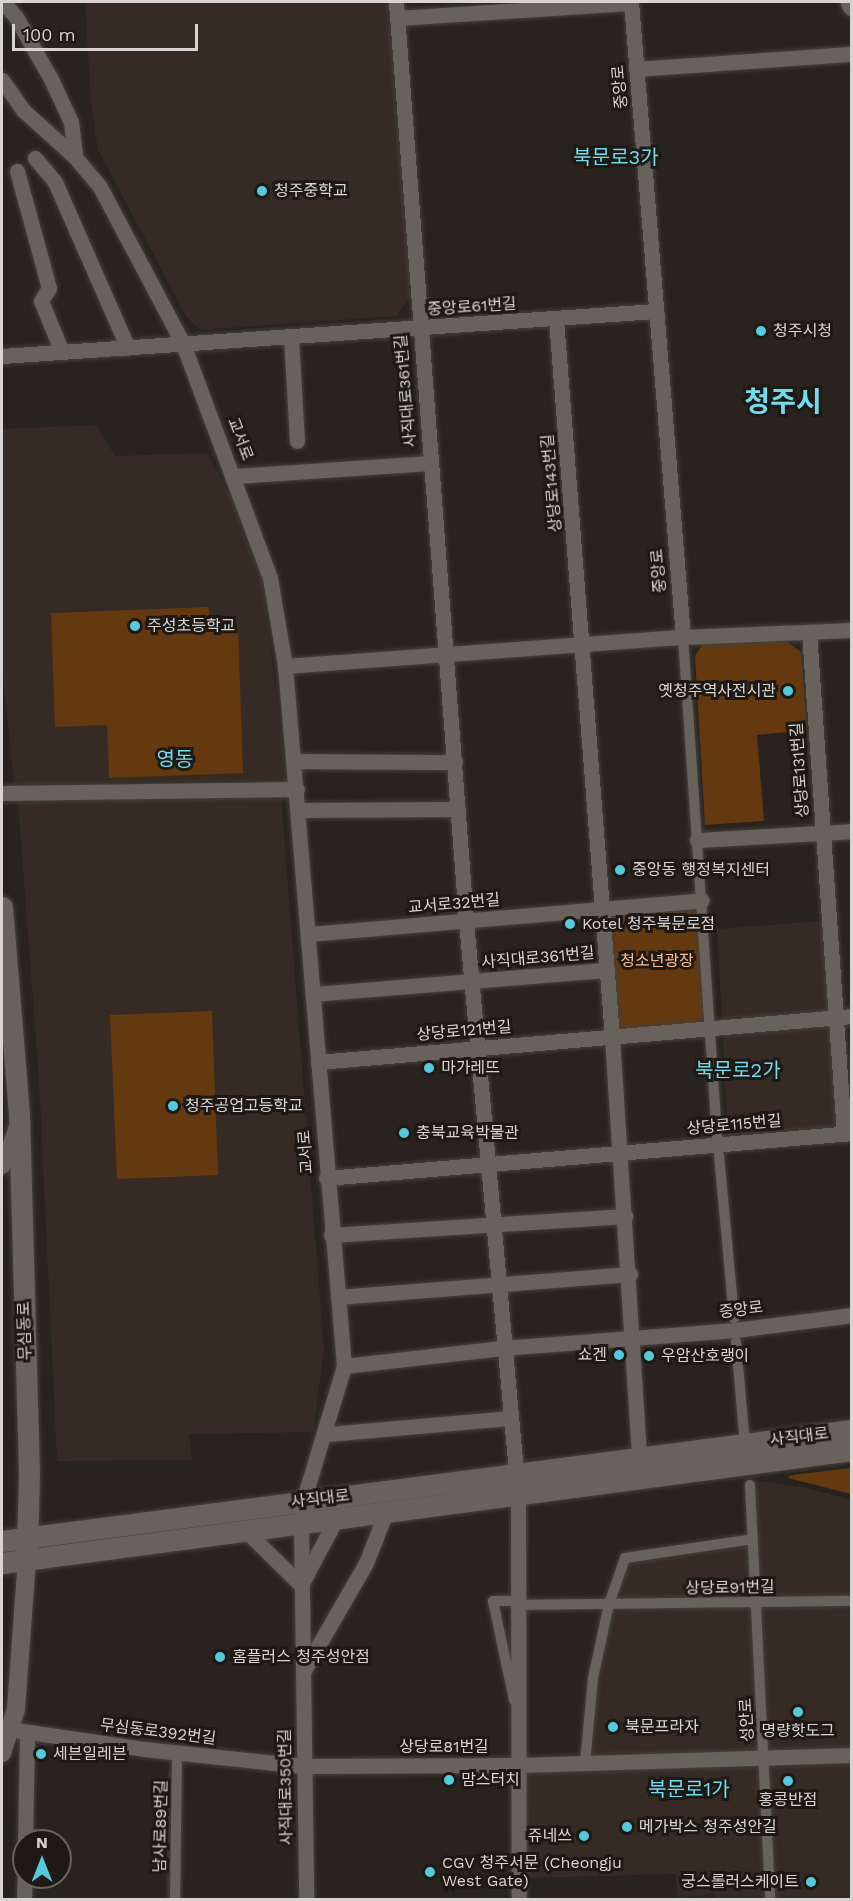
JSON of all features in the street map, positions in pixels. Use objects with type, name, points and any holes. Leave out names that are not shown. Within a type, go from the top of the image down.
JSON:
[{"type":"main road","name":"무심동로","points":[[2,907],[19,1115],[27,1560]]},
{"type":"main road","name":"사직대로","points":[[2,1563],[386,1512],[639,1457],[852,1430]]},
{"type":"main road","name":"사직대로","points":[[2,1541],[303,1502],[517,1484],[852,1450]]},
{"type":"street","name":"교서로","points":[[3,2],[16,17],[71,122],[75,157]]},
{"type":"street","name":"사직대로361번길","points":[[396,2],[419,329],[447,654],[466,921],[502,1348],[517,1484],[519,1899]]},
{"type":"street","name":"중앙로","points":[[397,18],[631,2],[683,637],[717,1136]]},
{"type":"street","points":[[636,69],[852,54]]},
{"type":"street","name":"교서로","points":[[2,80],[24,111],[75,157],[111,207],[183,344],[235,476],[270,578],[285,666],[295,761],[326,1178],[344,1366],[327,1434],[303,1502],[301,1523]]},
{"type":"street","points":[[35,158],[55,182],[128,348]]},
{"type":"street","points":[[17,171],[49,288],[41,301],[62,352]]},
{"type":"street","name":"중앙로61번길","points":[[2,356],[656,311]]},
{"type":"street","name":"상당로143번길","points":[[556,319],[602,907]]},
{"type":"street","points":[[291,337],[297,441]]},
{"type":"street","points":[[235,476],[430,463]]},
{"type":"street","points":[[285,666],[683,637],[852,630]]},
{"type":"street","name":"상당로131번길","points":[[808,632],[823,833],[844,1018]]},
{"type":"street","points":[[295,761],[454,762]]},
{"type":"street","points":[[2,793],[297,789]]},
{"type":"street","points":[[299,810],[458,809]]},
{"type":"street","name":"상당로131번길","points":[[697,840],[852,831]]},
{"type":"street","name":"교서로32번길","points":[[309,934],[702,900]]},
{"type":"street","points":[[602,907],[630,1274],[639,1457]]},
{"type":"street","name":"사직대로361번길","points":[[313,994],[607,970]]},
{"type":"street","points":[[844,1018],[848,1134]]},
{"type":"street","name":"상당로121번길","points":[[318,1062],[844,1018]]},
{"type":"street","points":[[2,1166],[19,1115]]},
{"type":"street","name":"상당로115번길","points":[[326,1178],[848,1134]]},
{"type":"street","name":"중앙로","points":[[719,1155],[745,1444]]},
{"type":"street","points":[[331,1235],[625,1216]]},
{"type":"street","points":[[338,1297],[630,1274]]},
{"type":"street","name":"중앙로","points":[[634,1339],[735,1330],[852,1315]]},
{"type":"street","points":[[344,1366],[502,1348],[634,1339]]},
{"type":"street","points":[[327,1434],[509,1418]]},
{"type":"street","name":"성안로","points":[[750,1485],[770,1899]]},
{"type":"street","name":"사직대로350번길","points":[[302,1674],[366,1563],[386,1512]]},
{"type":"street","points":[[246,1531],[301,1585],[336,1518]]},
{"type":"street","name":"사직대로350번길","points":[[301,1523],[306,1899]]},
{"type":"street","points":[[585,1763],[593,1678],[609,1604],[626,1557],[753,1539]]},
{"type":"street","name":"무심동로","points":[[2,1753],[16,1709],[27,1560]]},
{"type":"street","name":"상당로91번길","points":[[519,1726],[494,1601],[609,1604],[852,1601]]},
{"type":"street","name":"무심동로392번길","points":[[9,1728],[177,1753],[303,1766]]},
{"type":"street","points":[[25,1829],[27,1732]]},
{"type":"street","name":"남사로89번길","points":[[175,1899],[177,1753]]},
{"type":"street","name":"상당로81번길","points":[[303,1766],[519,1765],[852,1755]]},
{"type":"shaded area","name":"청주중학교","points":[[85,2],[388,2],[411,296],[397,316],[200,330],[186,316],[98,150],[91,104]]},
{"type":"shaded area","name":"주성초등학교","points":[[96,425],[115,456],[207,453],[232,499],[263,583],[286,779],[14,784],[2,668],[2,429]]},
{"type":"shaded area","name":"청주공업고등학교","points":[[281,796],[324,1350],[313,1432],[189,1434],[192,1460],[57,1461],[39,1081],[18,802]]},
{"type":"shaded area","points":[[823,921],[838,1126],[728,1136],[717,929]]},
{"type":"shaded area","points":[[756,1481],[804,1487],[851,1500],[851,1899],[716,1899],[714,1893],[677,1899],[676,1874],[526,1878],[524,1770],[587,1768],[593,1696],[613,1600],[627,1560],[759,1535]]},
{"type":"shaded area","points":[[168,1771],[184,1772],[182,1899],[166,1900]]},
{"type":"green space","points":[[209,607],[210,627],[238,626],[243,773],[109,778],[107,725],[55,727],[51,613]]},
{"type":"green space","points":[[783,639],[801,652],[807,730],[757,735],[764,821],[705,825],[695,656],[703,643]]},
{"type":"green space","name":"청소년광장","points":[[690,905],[700,910],[708,1012],[701,1025],[615,1034],[606,910]]},
{"type":"green space","points":[[212,1011],[218,1175],[117,1179],[110,1015]]},
{"type":"green space","points":[[851,1468],[851,1494],[788,1478],[791,1475]]},
{"type":"place","name":"청주중학교","points":[[262,191]]},
{"type":"place","name":"청주시청","points":[[761,331]]},
{"type":"place","name":"주성초등학교","points":[[135,626]]},
{"type":"place","name":"옛청주역사전시관","points":[[788,691]]},
{"type":"place","name":"중앙동 행정복지센터","points":[[620,870]]},
{"type":"place","name":"Kotel 청주북문로점","points":[[570,924]]},
{"type":"place","name":"마가레뜨","points":[[429,1068]]},
{"type":"place","name":"청주공업고등학교","points":[[173,1106]]},
{"type":"place","name":"충북교육박물관","points":[[404,1133]]},
{"type":"place","name":"쇼겐","points":[[619,1355]]},
{"type":"place","name":"우암산호랭이","points":[[649,1356]]},
{"type":"place","name":"홈플러스 청주성안점","points":[[220,1657]]},
{"type":"place","name":"명량핫도그","points":[[798,1712]]},
{"type":"place","name":"북문프라자","points":[[613,1727]]},
{"type":"place","name":"세븐일레븐","points":[[41,1754]]},
{"type":"place","name":"맘스터치","points":[[449,1780]]},
{"type":"place","name":"홍콩반점","points":[[788,1781]]},
{"type":"place","name":"메가박스 청주성안길","points":[[627,1827]]},
{"type":"place","name":"쥬네쓰","points":[[584,1836]]},
{"type":"place","name":"CGV 청주서문 (Cheongju West Gate)","points":[[430,1872]]},
{"type":"place","name":"궁스롤러스케이트","points":[[811,1882]]},
{"type":"district","name":"북문로3가","points":[[616,157]]},
{"type":"district","name":"청주시","points":[[783,402]]},
{"type":"district","name":"영동","points":[[175,759]]},
{"type":"district","name":"북문로2가","points":[[738,1070]]},
{"type":"district","name":"북문로1가","points":[[689,1789]]}]
